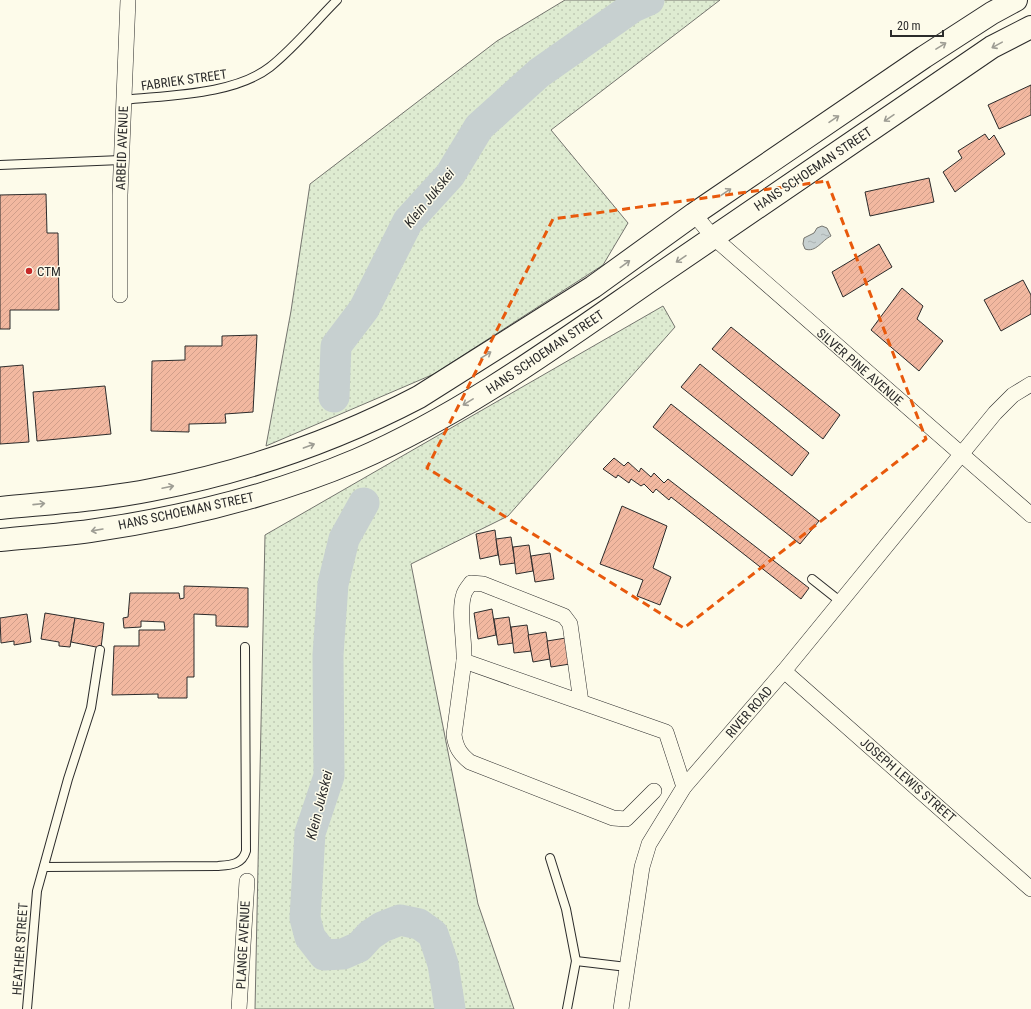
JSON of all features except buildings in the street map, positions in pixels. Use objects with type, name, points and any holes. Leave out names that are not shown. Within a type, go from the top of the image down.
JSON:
[{"type":"main road","name":"HANS SCHOEMAN STREET","points":[[0,508],[149,491],[193,482],[273,460],[334,438],[393,411],[419,397],[594,287],[694,214],[924,56],[992,13],[1016,0]]},
{"type":"main road","name":"HANS SCHOEMAN STREET","points":[[0,540],[88,532],[151,521],[240,501],[285,487],[356,460],[384,447],[448,414],[492,387],[992,47],[1031,26]]},
{"type":"street","name":"ARBEID AVENUE","points":[[120,295],[121,160],[128,0]]},
{"type":"street","name":"SILVER PINE AVENUE","points":[[694,214],[713,237],[960,455],[1031,515]]},
{"type":"street","name":"RIVER ROAD","points":[[622,1009],[642,867],[649,844],[684,787],[784,671],[960,455],[1005,403],[1031,384]]},
{"type":"street","points":[[581,702],[570,624],[564,616],[483,584],[471,583],[464,594],[462,618],[465,643],[464,661],[454,735],[460,754],[470,762],[613,818],[626,819],[654,791]]},
{"type":"street","points":[[464,661],[666,732],[684,787]]},
{"type":"street","name":"JOSEPH LEWIS STREET","points":[[784,671],[1031,889]]},
{"type":"street","name":"PLANGE AVENUE","points":[[239,1009],[247,881]]},
{"type":"lane","name":"FABRIEK STREET","points":[[124,100],[226,87],[250,79],[270,67],[336,0]]},
{"type":"lane","points":[[0,165],[121,160]]},
{"type":"lane","points":[[812,579],[841,602]]},
{"type":"lane","points":[[44,867],[218,866],[240,861],[246,851],[245,648]]},
{"type":"lane","name":"HEATHER STREET","points":[[27,1009],[37,891],[68,779],[91,708],[100,650]]},
{"type":"lane","points":[[550,858],[566,908],[576,961],[567,1009]]},
{"type":"lane","points":[[576,961],[627,967]]},
{"type":"highlighted area","points":[[827,181],[926,439],[684,628],[427,468],[553,219]]},
{"type":"green space","points":[[565,0],[720,0],[551,130],[628,223],[603,265],[434,374],[266,446],[291,311],[310,184],[497,41]]},
{"type":"green space","points":[[663,306],[675,327],[508,516],[411,564],[478,904],[514,1009],[255,1009],[265,535]]},
{"type":"water","points":[[822,226],[827,228],[831,236],[816,248],[809,250],[805,249],[803,244],[804,238],[814,233],[817,228]]},
{"type":"waterway","name":"Klein Jukskei","points":[[334,397],[336,346],[364,309],[408,221],[450,175],[479,127],[539,73],[633,7],[649,0]]},
{"type":"waterway","name":"Klein Jukskei","points":[[364,503],[344,539],[333,584],[328,655],[329,776],[310,833],[305,918],[310,937],[324,955],[343,954],[359,947],[370,935],[382,927],[400,920],[419,924],[433,934],[443,964],[450,1009]]},
{"type":"place","name":"CTM","points":[[29,271]]}]
